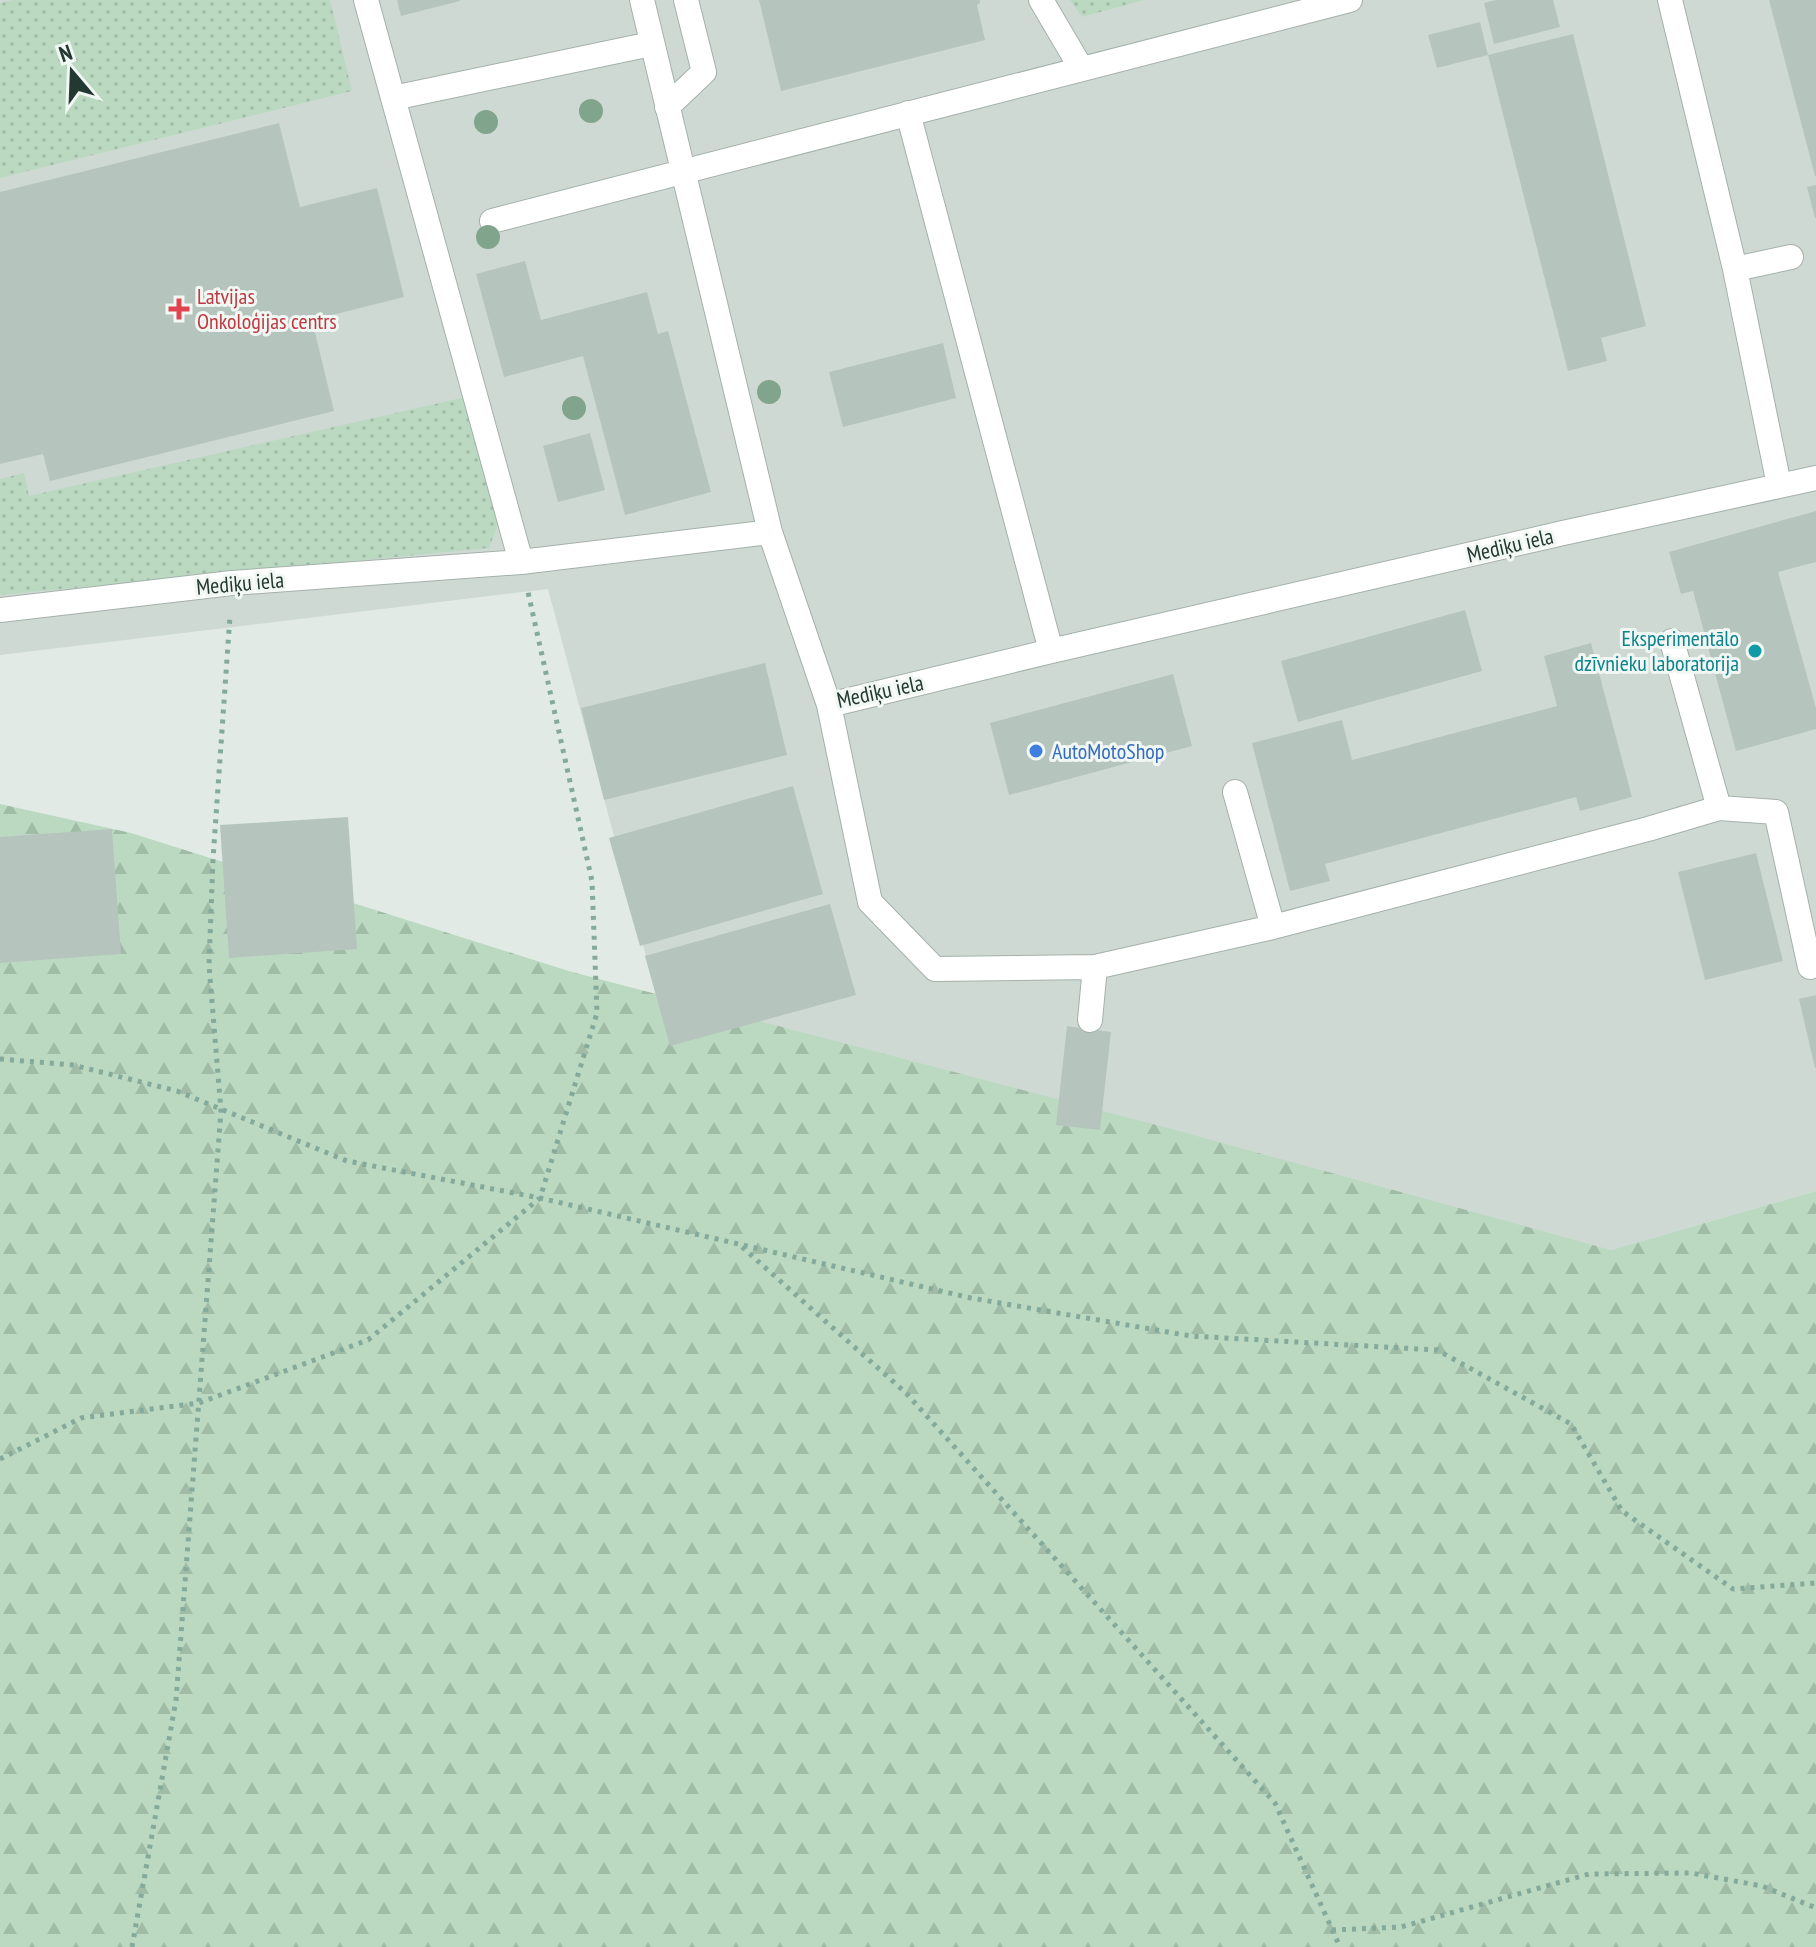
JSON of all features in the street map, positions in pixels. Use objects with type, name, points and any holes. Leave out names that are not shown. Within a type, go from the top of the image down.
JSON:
[{"type":"street","points":[[366,0],[521,562]]},
{"type":"street","points":[[642,0],[770,532]]},
{"type":"street","points":[[667,107],[704,72],[686,0]]},
{"type":"street","points":[[1041,0],[1081,68]]},
{"type":"street","points":[[492,221],[1350,0]]},
{"type":"street","points":[[1670,0],[1735,269],[1779,485]]},
{"type":"street","points":[[393,98],[651,44]]},
{"type":"street","points":[[908,113],[1051,651]]},
{"type":"street","points":[[1735,269],[1791,257]]},
{"type":"street","name":"Mediķu iela","points":[[0,610],[232,583],[521,562],[770,532],[829,705],[1051,651],[1816,478]]},
{"type":"street","points":[[1672,641],[1719,808]]},
{"type":"street","points":[[829,705],[870,902],[935,969],[1095,967],[1273,927],[1719,808],[1776,812],[1810,967]]},
{"type":"street","points":[[1235,792],[1273,927]]},
{"type":"street","points":[[1090,1020],[1095,967]]},
{"type":"path","points":[[0,1459],[81,1418],[199,1403],[368,1340],[540,1198],[597,1013],[592,881],[521,562]]},
{"type":"path","points":[[132,1947],[176,1700],[221,1111],[209,965],[232,583]]},
{"type":"path","points":[[0,1059],[73,1065],[177,1091],[347,1161],[540,1198],[971,1298],[1191,1336],[1437,1350],[1571,1424],[1622,1511],[1733,1589],[1816,1583]]},
{"type":"path","points":[[742,1246],[906,1393],[1275,1803],[1340,1947]]},
{"type":"path","points":[[1332,1930],[1401,1927],[1589,1874],[1691,1873],[1762,1886],[1816,1908]]},
{"type":"shaded area","points":[[0,0],[1816,0],[1816,1191],[1611,1250],[670,1046],[548,589],[0,655]]},
{"type":"green space","points":[[13,0],[330,0],[352,91],[0,178],[0,3]]},
{"type":"green space","points":[[1070,0],[1144,0],[1082,17]]},
{"type":"green space","points":[[466,397],[501,517],[489,548],[0,595],[0,479],[24,473],[29,496]]},
{"type":"green space","points":[[0,804],[131,833],[572,972],[1168,1128],[1611,1250],[1816,1191],[1816,1947],[0,1947]]},
{"type":"building","points":[[397,0],[460,0],[460,1],[401,16]]},
{"type":"building","points":[[759,0],[980,0],[977,5],[985,40],[781,91]]},
{"type":"building","points":[[1496,0],[1553,0],[1560,27],[1494,44],[1484,3]]},
{"type":"building","points":[[1769,0],[1816,0],[1816,176],[1815,176]]},
{"type":"building","points":[[1480,22],[1488,55],[1437,68],[1428,35]]},
{"type":"building","points":[[1573,34],[1646,326],[1601,338],[1607,361],[1568,371],[1488,55]]},
{"type":"building","name":"Latvijas Onkoloģijas centrs","points":[[279,123],[300,207],[377,188],[404,297],[312,320],[334,411],[50,481],[43,454],[0,464],[0,192]]},
{"type":"building","points":[[1816,185],[1816,218],[1815,218],[1807,187]]},
{"type":"building","points":[[525,261],[541,320],[647,292],[658,334],[668,331],[711,492],[625,515],[583,356],[504,377],[476,274]]},
{"type":"building","points":[[943,343],[956,398],[843,427],[829,372]]},
{"type":"building","points":[[590,433],[605,490],[558,502],[543,446]]},
{"type":"building","name":"Eksperimentālo dzīvnieku laboratorija","points":[[1816,511],[1816,562],[1778,572],[1816,708],[1816,729],[1736,751],[1693,591],[1681,594],[1669,552]]},
{"type":"building","points":[[1465,610],[1482,671],[1298,722],[1281,661]]},
{"type":"building","points":[[1591,643],[1632,797],[1580,811],[1576,797],[1325,864],[1330,881],[1290,891],[1252,743],[1342,720],[1352,760],[1557,706],[1544,656]]},
{"type":"building","points":[[765,663],[787,755],[604,800],[581,708]]},
{"type":"building","points":[[1173,674],[1192,746],[1009,795],[990,723]]},
{"type":"building","points":[[793,786],[823,894],[640,946],[609,838]]},
{"type":"building","points":[[348,817],[357,949],[229,958],[220,825]]},
{"type":"building","points":[[112,829],[121,954],[0,963],[0,837]]},
{"type":"building","points":[[1756,853],[1783,961],[1705,980],[1678,872]]},
{"type":"building","points":[[830,904],[856,995],[670,1046],[645,956]]},
{"type":"building","points":[[1816,995],[1816,1068],[1815,1068],[1799,999]]},
{"type":"building","points":[[1067,1026],[1111,1032],[1100,1130],[1056,1125]]},
{"type":"place","name":"Latvijas Onkoloģijas centrs","points":[[179,309]]},
{"type":"place","name":"Eksperimentālo dzīvnieku laboratorija","points":[[1755,651]]},
{"type":"place","name":"AutoMotoShop","points":[[1036,751]]}]
